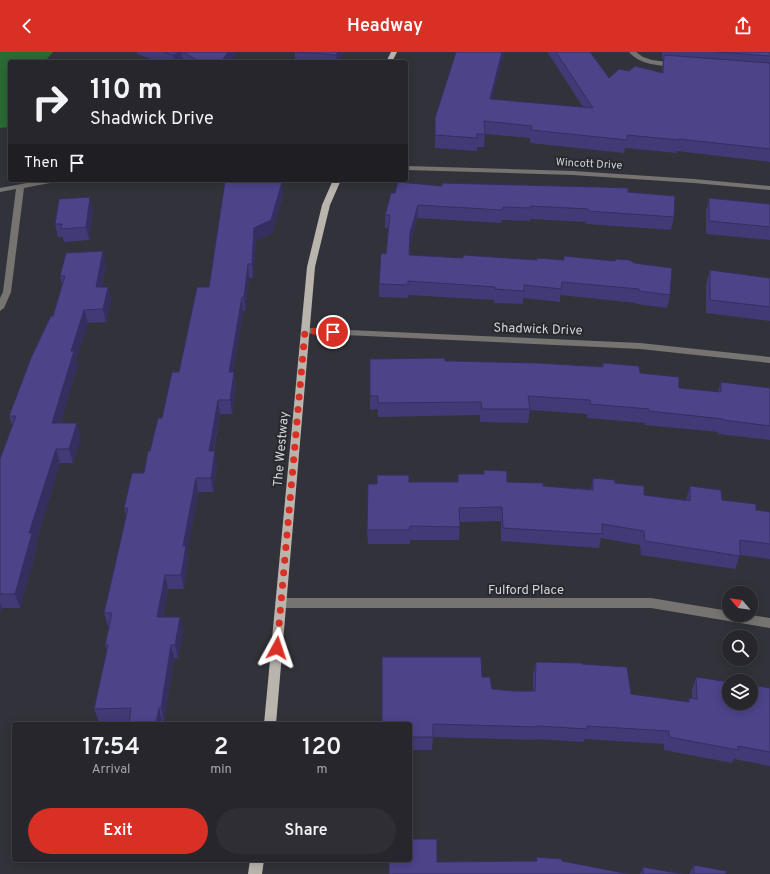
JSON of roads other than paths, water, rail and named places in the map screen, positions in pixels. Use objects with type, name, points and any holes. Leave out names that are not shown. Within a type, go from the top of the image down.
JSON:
[{"type":"main road","name":"The Westway","points":[[270,722],[311,267],[326,205],[336,182]]},
{"type":"main road","points":[[255,874],[257,862]]},
{"type":"street","points":[[632,52],[635,56],[651,62],[684,66]]},
{"type":"street","name":"Wincott Drive","points":[[408,168],[572,172],[687,180],[770,188]]},
{"type":"street","points":[[0,190],[45,182]]},
{"type":"street","points":[[0,308],[7,292],[20,187]]},
{"type":"street","name":"Shadwick Drive","points":[[305,331],[640,346],[770,360]]},
{"type":"street","name":"Fulford Place","points":[[281,603],[651,603],[770,623]]}]
